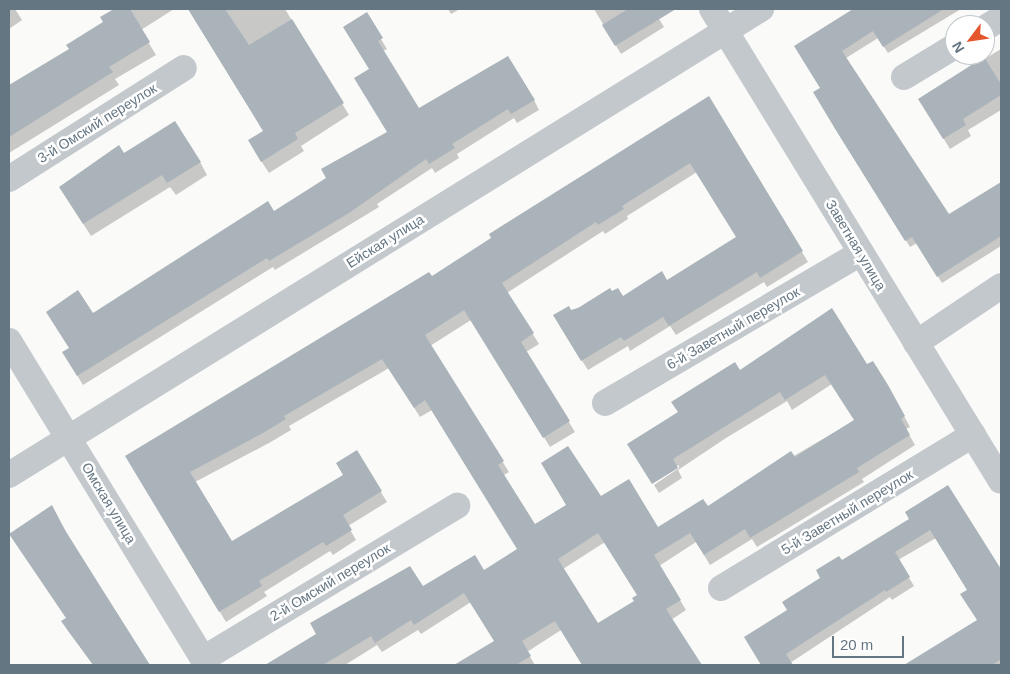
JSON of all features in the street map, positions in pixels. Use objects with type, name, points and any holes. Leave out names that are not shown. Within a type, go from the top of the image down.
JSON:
[{"type":"street","name":"Ейская улица","points":[[9,475],[719,19],[761,9]]},
{"type":"street","name":"Заветная улица","points":[[719,19],[1001,481]]},
{"type":"street","points":[[904,77],[945,52]]},
{"type":"street","name":"3-й Омский переулок","points":[[9,179],[184,68]]},
{"type":"street","name":"6-й Заветный переулок","points":[[605,403],[861,254]]},
{"type":"street","points":[[916,342],[1001,286]]},
{"type":"street","name":"Омская улица","points":[[9,341],[205,662]]},
{"type":"street","name":"5-й Заветный переулок","points":[[721,588],[973,436]]},
{"type":"street","name":"2-й Омский переулок","points":[[205,662],[457,506]]},
{"type":"building","points":[[114,9],[130,9],[150,42],[109,67],[113,72],[9,137],[9,85],[69,49],[66,45],[103,22],[100,17]]},
{"type":"building","points":[[188,9],[225,9],[249,45],[292,19],[344,103],[295,133],[298,139],[261,162],[248,140],[263,131]]},
{"type":"building","points":[[628,9],[676,9],[615,46],[602,25]]},
{"type":"building","points":[[853,9],[944,9],[883,47],[873,31],[842,51],[949,214],[1001,182],[1001,236],[937,277],[912,237],[905,241],[837,132],[813,92],[820,88],[794,46]]},
{"type":"building","points":[[367,12],[383,38],[378,41],[419,108],[508,56],[535,100],[511,114],[508,109],[452,144],[455,148],[429,164],[426,159],[349,213],[269,261],[267,258],[77,376],[62,352],[69,348],[46,312],[78,290],[93,313],[268,201],[274,211],[326,178],[321,169],[387,132],[354,78],[369,69],[343,27]]},
{"type":"building","points":[[971,65],[989,65],[1001,84],[1001,95],[963,119],[966,125],[943,139],[918,99]]},
{"type":"building","points":[[709,96],[803,251],[760,278],[757,272],[669,326],[663,317],[624,341],[621,337],[581,361],[553,315],[569,306],[571,310],[578,308],[610,288],[612,291],[618,288],[623,296],[662,271],[667,280],[736,237],[690,163],[622,206],[624,209],[598,225],[596,222],[502,283],[534,333],[521,342],[570,421],[543,438],[464,310],[425,335],[504,461],[498,465],[535,524],[566,505],[541,463],[568,446],[601,496],[629,479],[658,527],[703,499],[708,506],[791,451],[795,457],[854,420],[825,375],[785,400],[780,392],[673,459],[678,468],[652,484],[627,444],[678,412],[671,402],[735,362],[740,370],[832,308],[867,364],[873,361],[888,385],[905,416],[901,419],[910,435],[857,468],[859,472],[750,538],[745,529],[704,555],[690,533],[654,555],[681,600],[666,609],[702,665],[582,665],[555,621],[522,641],[531,656],[516,665],[454,665],[494,641],[464,593],[414,625],[411,620],[375,643],[371,636],[323,665],[265,665],[316,634],[310,623],[410,566],[423,586],[475,555],[484,570],[517,549],[425,400],[414,408],[382,359],[284,416],[286,419],[263,433],[190,472],[232,541],[343,475],[336,463],[357,450],[382,491],[343,515],[352,530],[326,546],[323,542],[259,581],[262,586],[219,612],[125,456],[429,272],[432,276],[491,238],[489,234]],"holes":[[[598,533],[637,595],[632,598],[634,601],[598,623],[558,559]]]},
{"type":"building","points":[[175,121],[201,162],[167,183],[162,175],[83,224],[59,187],[119,145],[124,153]]},
{"type":"building","points":[[948,485],[1001,569],[1001,659],[992,665],[904,665],[977,620],[960,594],[967,590],[930,530],[895,552],[910,577],[886,592],[885,590],[786,654],[793,665],[761,665],[744,637],[787,610],[782,602],[820,578],[816,570],[839,556],[842,560],[909,519],[905,512]]},
{"type":"building","points":[[52,505],[66,532],[150,665],[93,665],[61,621],[66,618],[9,534]]}]
